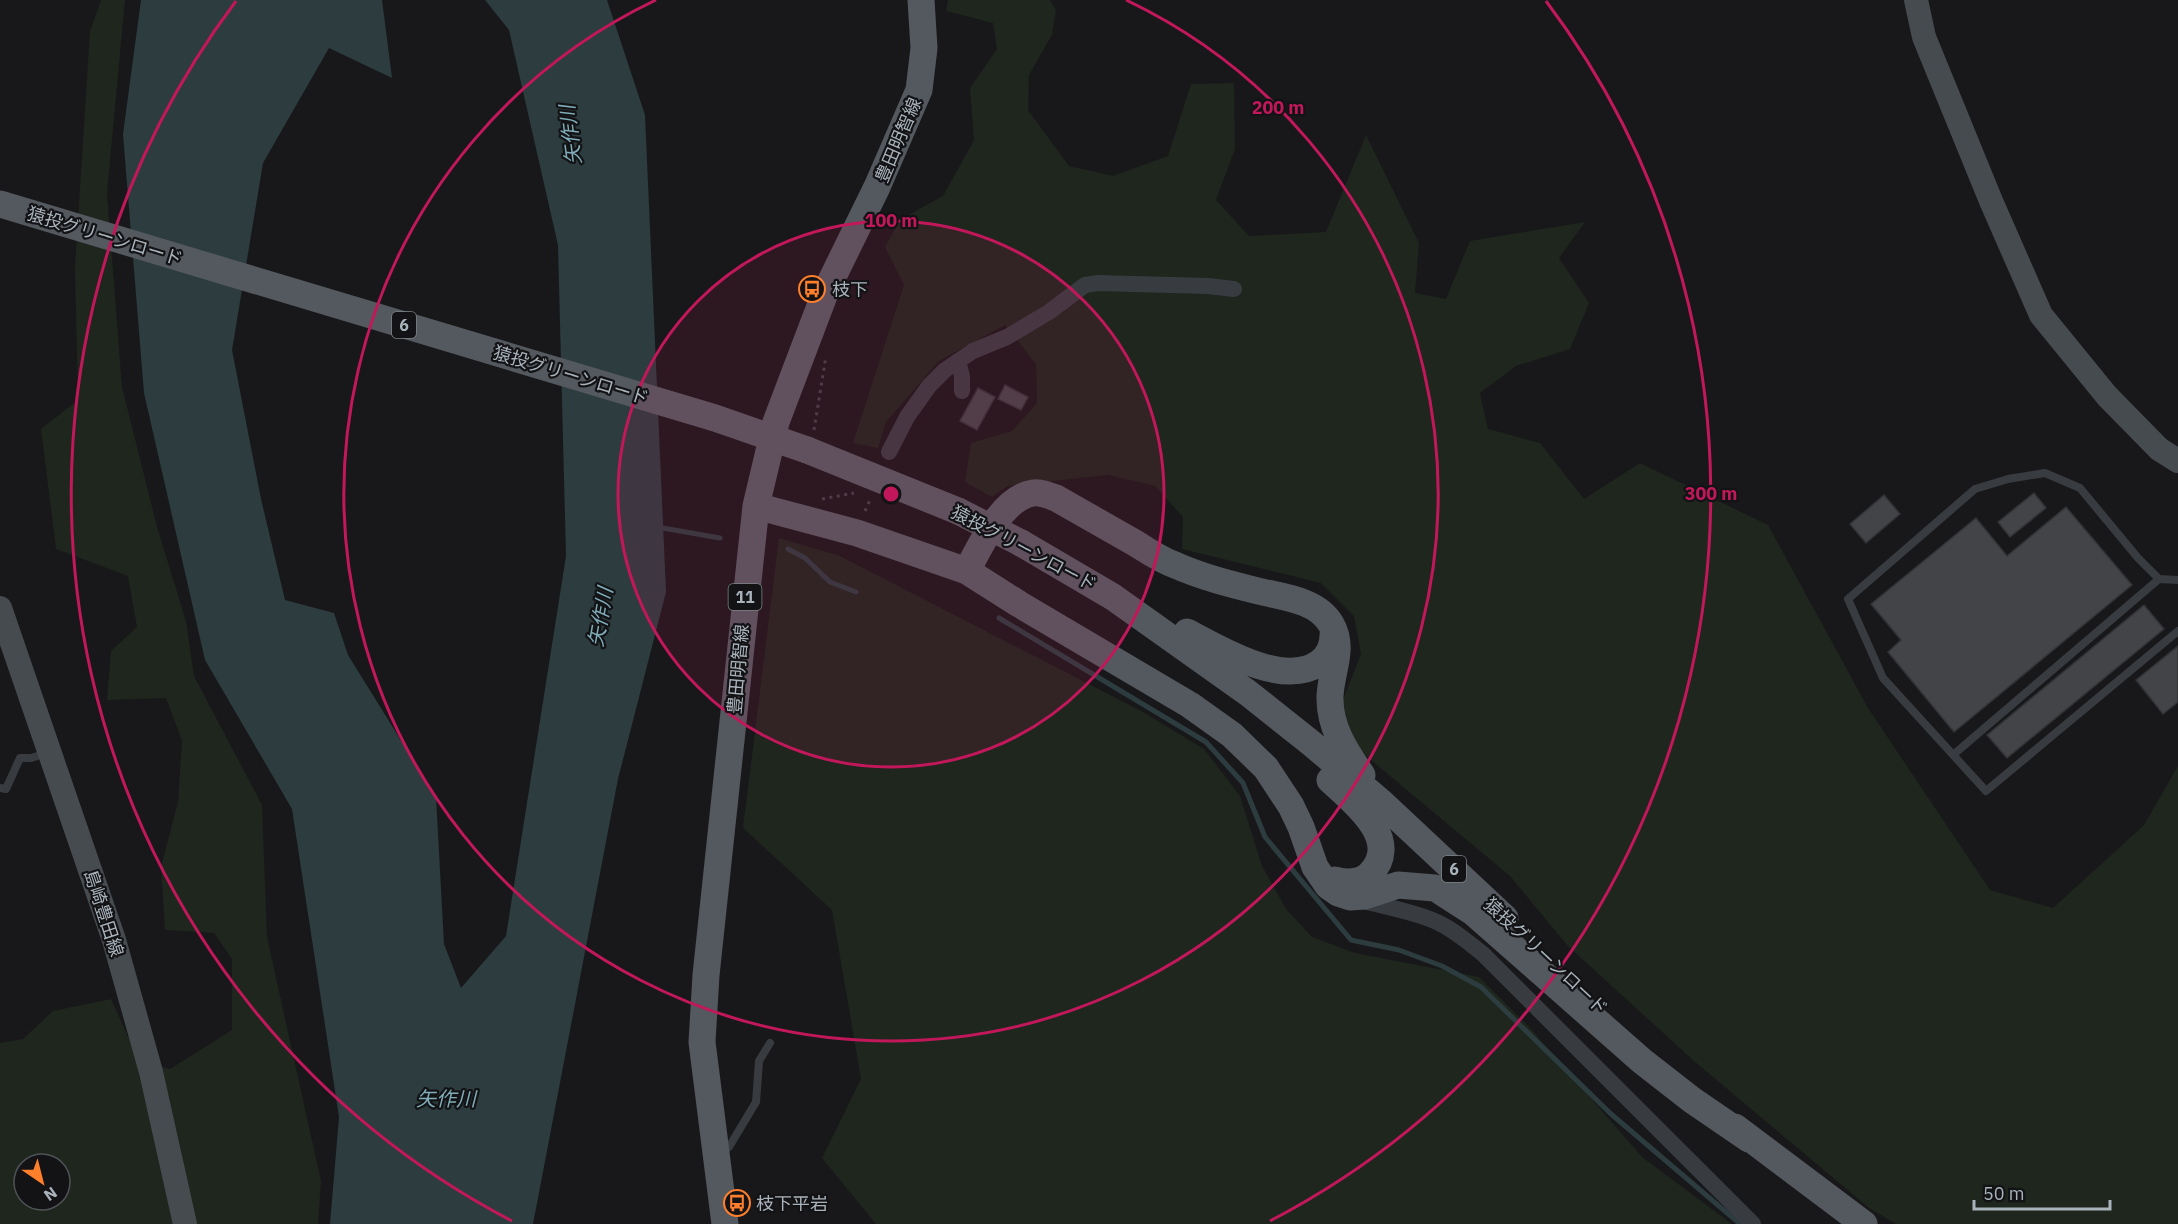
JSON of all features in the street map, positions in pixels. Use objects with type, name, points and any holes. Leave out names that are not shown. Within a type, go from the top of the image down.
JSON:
[{"type":"main road","name":"豊田明智線","points":[[725,1224],[702,1042],[705,975],[756,506],[776,422],[825,293],[882,176],[919,90],[924,48],[921,0]]},
{"type":"main road","points":[[1917,0],[1924,37],[1991,201],[2041,315],[2107,396],[2159,449],[2178,461]]},
{"type":"main road","name":"猿投グリーンロード","points":[[0,204],[809,445],[1021,543],[1113,597],[1179,642],[1293,728],[1381,802],[1565,976],[1680,1080],[1749,1139],[1864,1224]]},
{"type":"main road","points":[[967,571],[1002,511],[1032,493],[1045,494],[1056,498],[1173,565],[1212,579],[1312,606],[1324,615],[1331,625],[1338,649],[1330,698],[1335,728],[1351,759],[1381,802]]},
{"type":"main road","points":[[756,506],[857,533],[967,571],[1190,705],[1232,735],[1258,759],[1279,786],[1301,827],[1315,867],[1328,886],[1338,894],[1350,897],[1365,896],[1398,885],[1434,888],[1474,913],[1642,1061],[1692,1100],[1749,1139]]},
{"type":"main road","points":[[1113,597],[1238,657],[1263,667],[1283,670],[1300,670],[1322,662],[1332,646],[1331,625]]},
{"type":"main road","name":"島崎豊田線","points":[[0,608],[114,940],[151,1072],[186,1224]]},
{"type":"main road","points":[[1179,642],[1305,754],[1345,794],[1373,825],[1382,847],[1375,868],[1367,877],[1349,882],[1336,880],[1327,875],[1311,853]]},
{"type":"street","points":[[889,452],[907,417],[929,386],[945,370],[973,351],[1007,337],[1049,312],[1085,285],[1098,283],[1208,286],[1234,289]]},
{"type":"street","points":[[958,361],[962,376],[962,391]]},
{"type":"street","points":[[1350,897],[1425,918],[1453,930],[1467,941],[1483,954],[1753,1224]]},
{"type":"lane","points":[[2178,580],[2159,579],[2138,558],[2080,488],[2045,473],[2008,479],[1975,489],[1848,599],[1883,678],[1986,791],[2178,631]]},
{"type":"lane","points":[[1953,755],[2159,579]]},
{"type":"lane","points":[[0,788],[6,789],[20,758],[32,758],[50,752]]},
{"type":"lane","points":[[715,1157],[729,1147],[756,1102],[759,1061],[770,1043]]},
{"type":"path","points":[[809,445],[827,352]]},
{"type":"path","points":[[813,501],[859,492]]},
{"type":"shaded area","points":[[101,0],[125,0],[107,193],[122,387],[157,527],[186,621],[194,676],[262,805],[267,937],[321,1181],[318,1224],[0,1224],[0,1043],[23,1039],[53,1011],[111,999],[139,1061],[170,1069],[232,1030],[232,959],[214,933],[165,930],[161,867],[178,802],[182,741],[166,698],[107,700],[111,651],[137,627],[128,576],[56,549],[41,429],[78,400],[75,267],[90,31]]},
{"type":"shaded area","points":[[948,0],[1050,0],[1056,10],[1052,35],[1029,75],[1028,110],[1069,166],[1113,176],[1168,156],[1191,84],[1234,83],[1235,149],[1216,200],[1249,236],[1326,232],[1366,135],[1419,243],[1415,293],[1446,299],[1470,241],[1585,222],[1559,258],[1589,303],[1570,349],[1516,366],[1480,393],[1488,429],[1540,443],[1584,499],[1640,463],[1768,525],[1868,708],[1990,890],[2053,908],[2144,825],[2178,766],[2178,1224],[1896,1224],[1869,1208],[1694,1061],[1568,946],[1510,876],[1365,755],[1347,733],[1342,702],[1361,654],[1354,616],[1321,583],[1182,549],[1183,517],[1155,486],[1108,475],[1007,486],[992,497],[965,482],[971,443],[1012,431],[1037,403],[1036,364],[1005,325],[939,361],[886,422],[878,448],[853,443],[904,285],[885,247],[901,219],[943,196],[974,140],[970,88],[997,49],[993,23],[946,11]]},
{"type":"shaded area","points":[[779,538],[840,556],[1143,712],[1204,749],[1240,796],[1262,866],[1286,909],[1312,937],[1355,953],[1479,977],[1531,1029],[1642,1157],[1732,1224],[876,1224],[822,1158],[861,1079],[832,910],[743,828]]},
{"type":"water","name":"矢作川","points":[[141,0],[382,0],[392,78],[329,48],[263,163],[232,350],[261,499],[285,600],[334,613],[348,655],[436,797],[444,944],[461,988],[506,936],[566,556],[558,245],[509,30],[485,0],[607,0],[645,115],[666,592],[618,779],[533,1224],[330,1224],[339,1117],[292,809],[205,660],[144,393],[123,134]]},
{"type":"building","points":[[1005,385],[1028,397],[1021,410],[998,399]]},
{"type":"building","points":[[978,388],[995,397],[977,430],[960,421]]},
{"type":"building","points":[[2034,493],[2046,508],[2010,537],[1998,522]]},
{"type":"building","points":[[1884,495],[1900,514],[1866,543],[1850,524]]},
{"type":"building","points":[[2066,507],[2132,585],[1954,732],[1888,652],[1901,640],[1871,604],[1976,518],[2007,556]]},
{"type":"building","points":[[2144,605],[2164,629],[2007,758],[1987,735]]},
{"type":"building","points":[[2178,646],[2178,702],[2163,714],[2136,680]]},
{"type":"waterway","points":[[657,527],[720,538]]},
{"type":"waterway","points":[[788,549],[805,558],[830,582],[856,592]]},
{"type":"waterway","points":[[999,618],[1206,742],[1243,783],[1265,837],[1351,940],[1399,950],[1442,966],[1481,987],[1611,1114],[1740,1224]]},
{"type":"place","name":"枝下","points":[[812,289]]},
{"type":"place","name":"枝下平岩","points":[[737,1203]]}]
